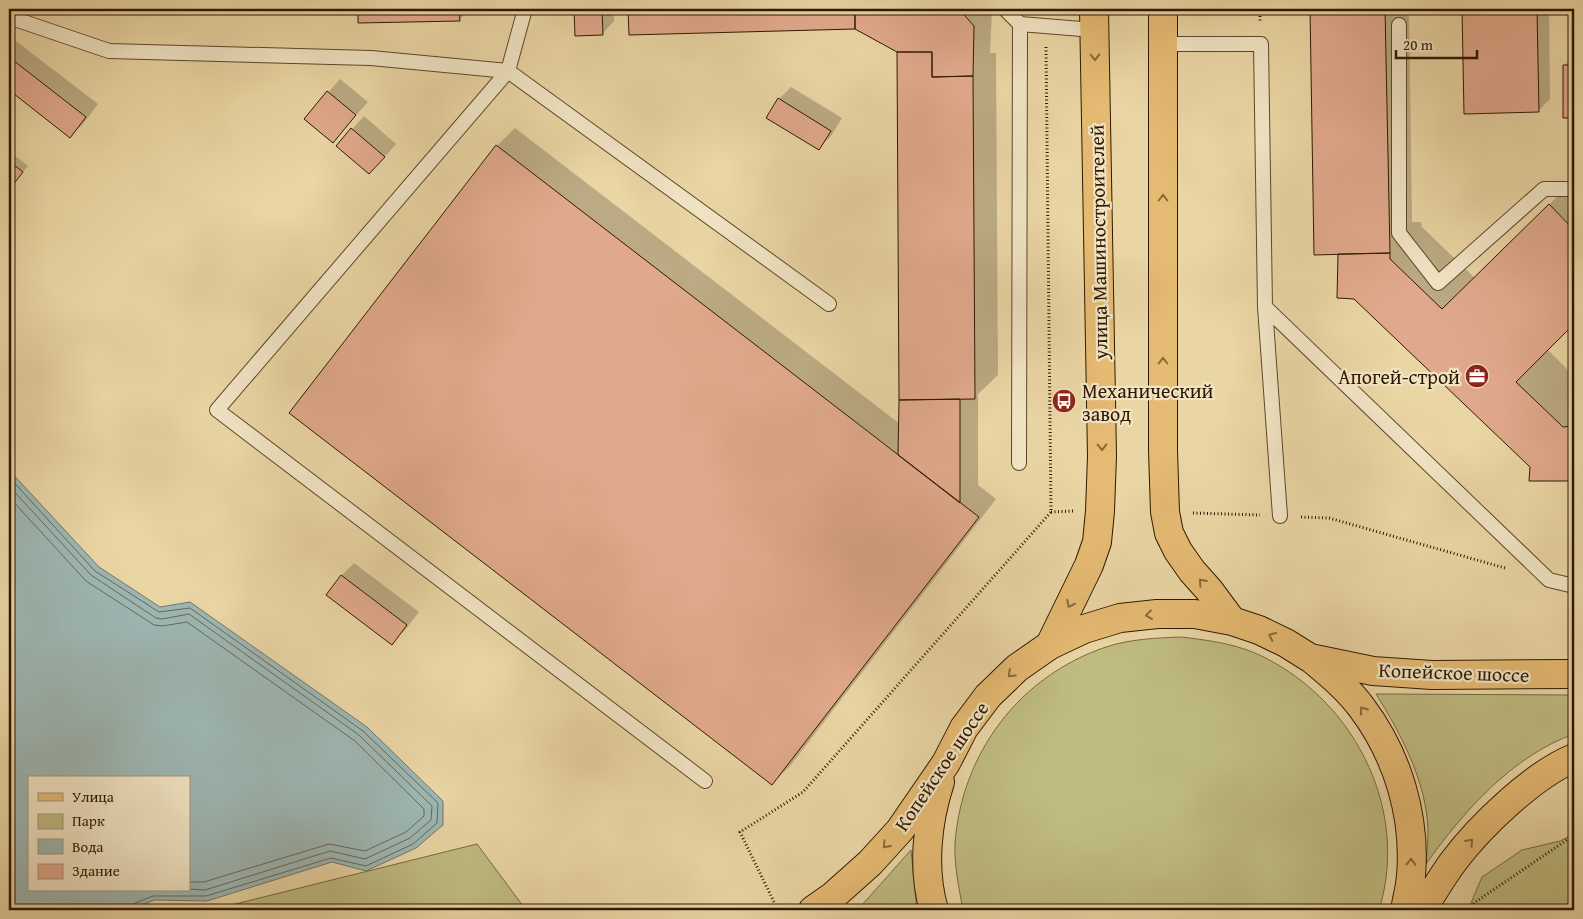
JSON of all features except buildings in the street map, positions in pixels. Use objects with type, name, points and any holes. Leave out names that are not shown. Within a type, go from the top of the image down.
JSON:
[{"type":"main road","points":[[1163,9],[1163,450],[1165,512],[1169,533],[1178,551],[1232,621]]},
{"type":"main road","name":"улица Машиностроителей","points":[[1050,645],[1089,565],[1096,542],[1100,511],[1102,456],[1094,19]]},
{"type":"main road","name":"Копейское шоссе","points":[[813,910],[833,896],[863,870],[900,830],[946,763],[964,728],[988,696],[1017,668],[1050,645],[1084,629],[1120,618],[1195,614],[1232,621],[1259,630],[1277,638],[1310,658],[1373,671],[1432,675],[1574,674]]},
{"type":"main road","points":[[1310,658],[1338,681],[1362,708],[1382,738],[1397,770],[1407,805],[1412,840],[1411,876],[1405,910]]},
{"type":"main road","points":[[1422,910],[1453,862],[1508,803],[1537,780],[1564,762],[1574,758]]},
{"type":"main road","points":[[934,910],[928,870],[929,833],[935,798],[946,763]]},
{"type":"lane","points":[[525,9],[508,70],[216,410],[706,781]]},
{"type":"lane","points":[[1005,9],[1020,24],[1046,27],[1094,19]]},
{"type":"lane","points":[[9,16],[109,51],[371,58],[508,70],[829,304]]},
{"type":"lane","points":[[1019,463],[1020,24]]},
{"type":"lane","points":[[1399,25],[1399,233],[1438,283],[1544,189],[1574,188]]},
{"type":"lane","points":[[1163,44],[1260,44],[1265,306],[1280,516]]},
{"type":"lane","points":[[1265,306],[1549,580],[1574,586]]},
{"type":"path","points":[[774,902],[740,832],[803,792],[1050,512],[1046,27]]},
{"type":"path","points":[[1050,512],[1082,511]]},
{"type":"path","points":[[1190,513],[1329,518],[1549,580]]},
{"type":"path","points":[[1470,910],[1474,903],[1574,835]]},
{"type":"green space","points":[[1181,637],[1228,644],[1255,653],[1289,672],[1319,696],[1345,726],[1365,759],[1379,794],[1387,832],[1387,871],[1379,910],[963,910],[955,851],[960,810],[969,778],[983,749],[1001,722],[1022,698],[1047,677],[1075,660],[1106,647],[1124,642]]},
{"type":"green space","points":[[1376,694],[1574,695],[1574,734],[1530,756],[1510,771],[1473,806],[1440,844],[1426,864],[1428,829],[1423,793],[1411,758]]},
{"type":"green space","points":[[1574,834],[1574,910],[1468,910],[1482,877],[1522,850],[1560,841]]},
{"type":"green space","points":[[477,844],[526,910],[211,910]]},
{"type":"green space","points":[[911,850],[917,910],[855,910],[862,905]]},
{"type":"water","points":[[9,470],[99,567],[160,607],[190,602],[367,727],[443,801],[443,825],[416,848],[366,871],[332,862],[207,901],[154,900],[130,910],[9,910]]},
{"type":"place","name":"Апогей-строй","points":[[1477,376]]},
{"type":"place","name":"Механический завод","points":[[1064,401]]}]
